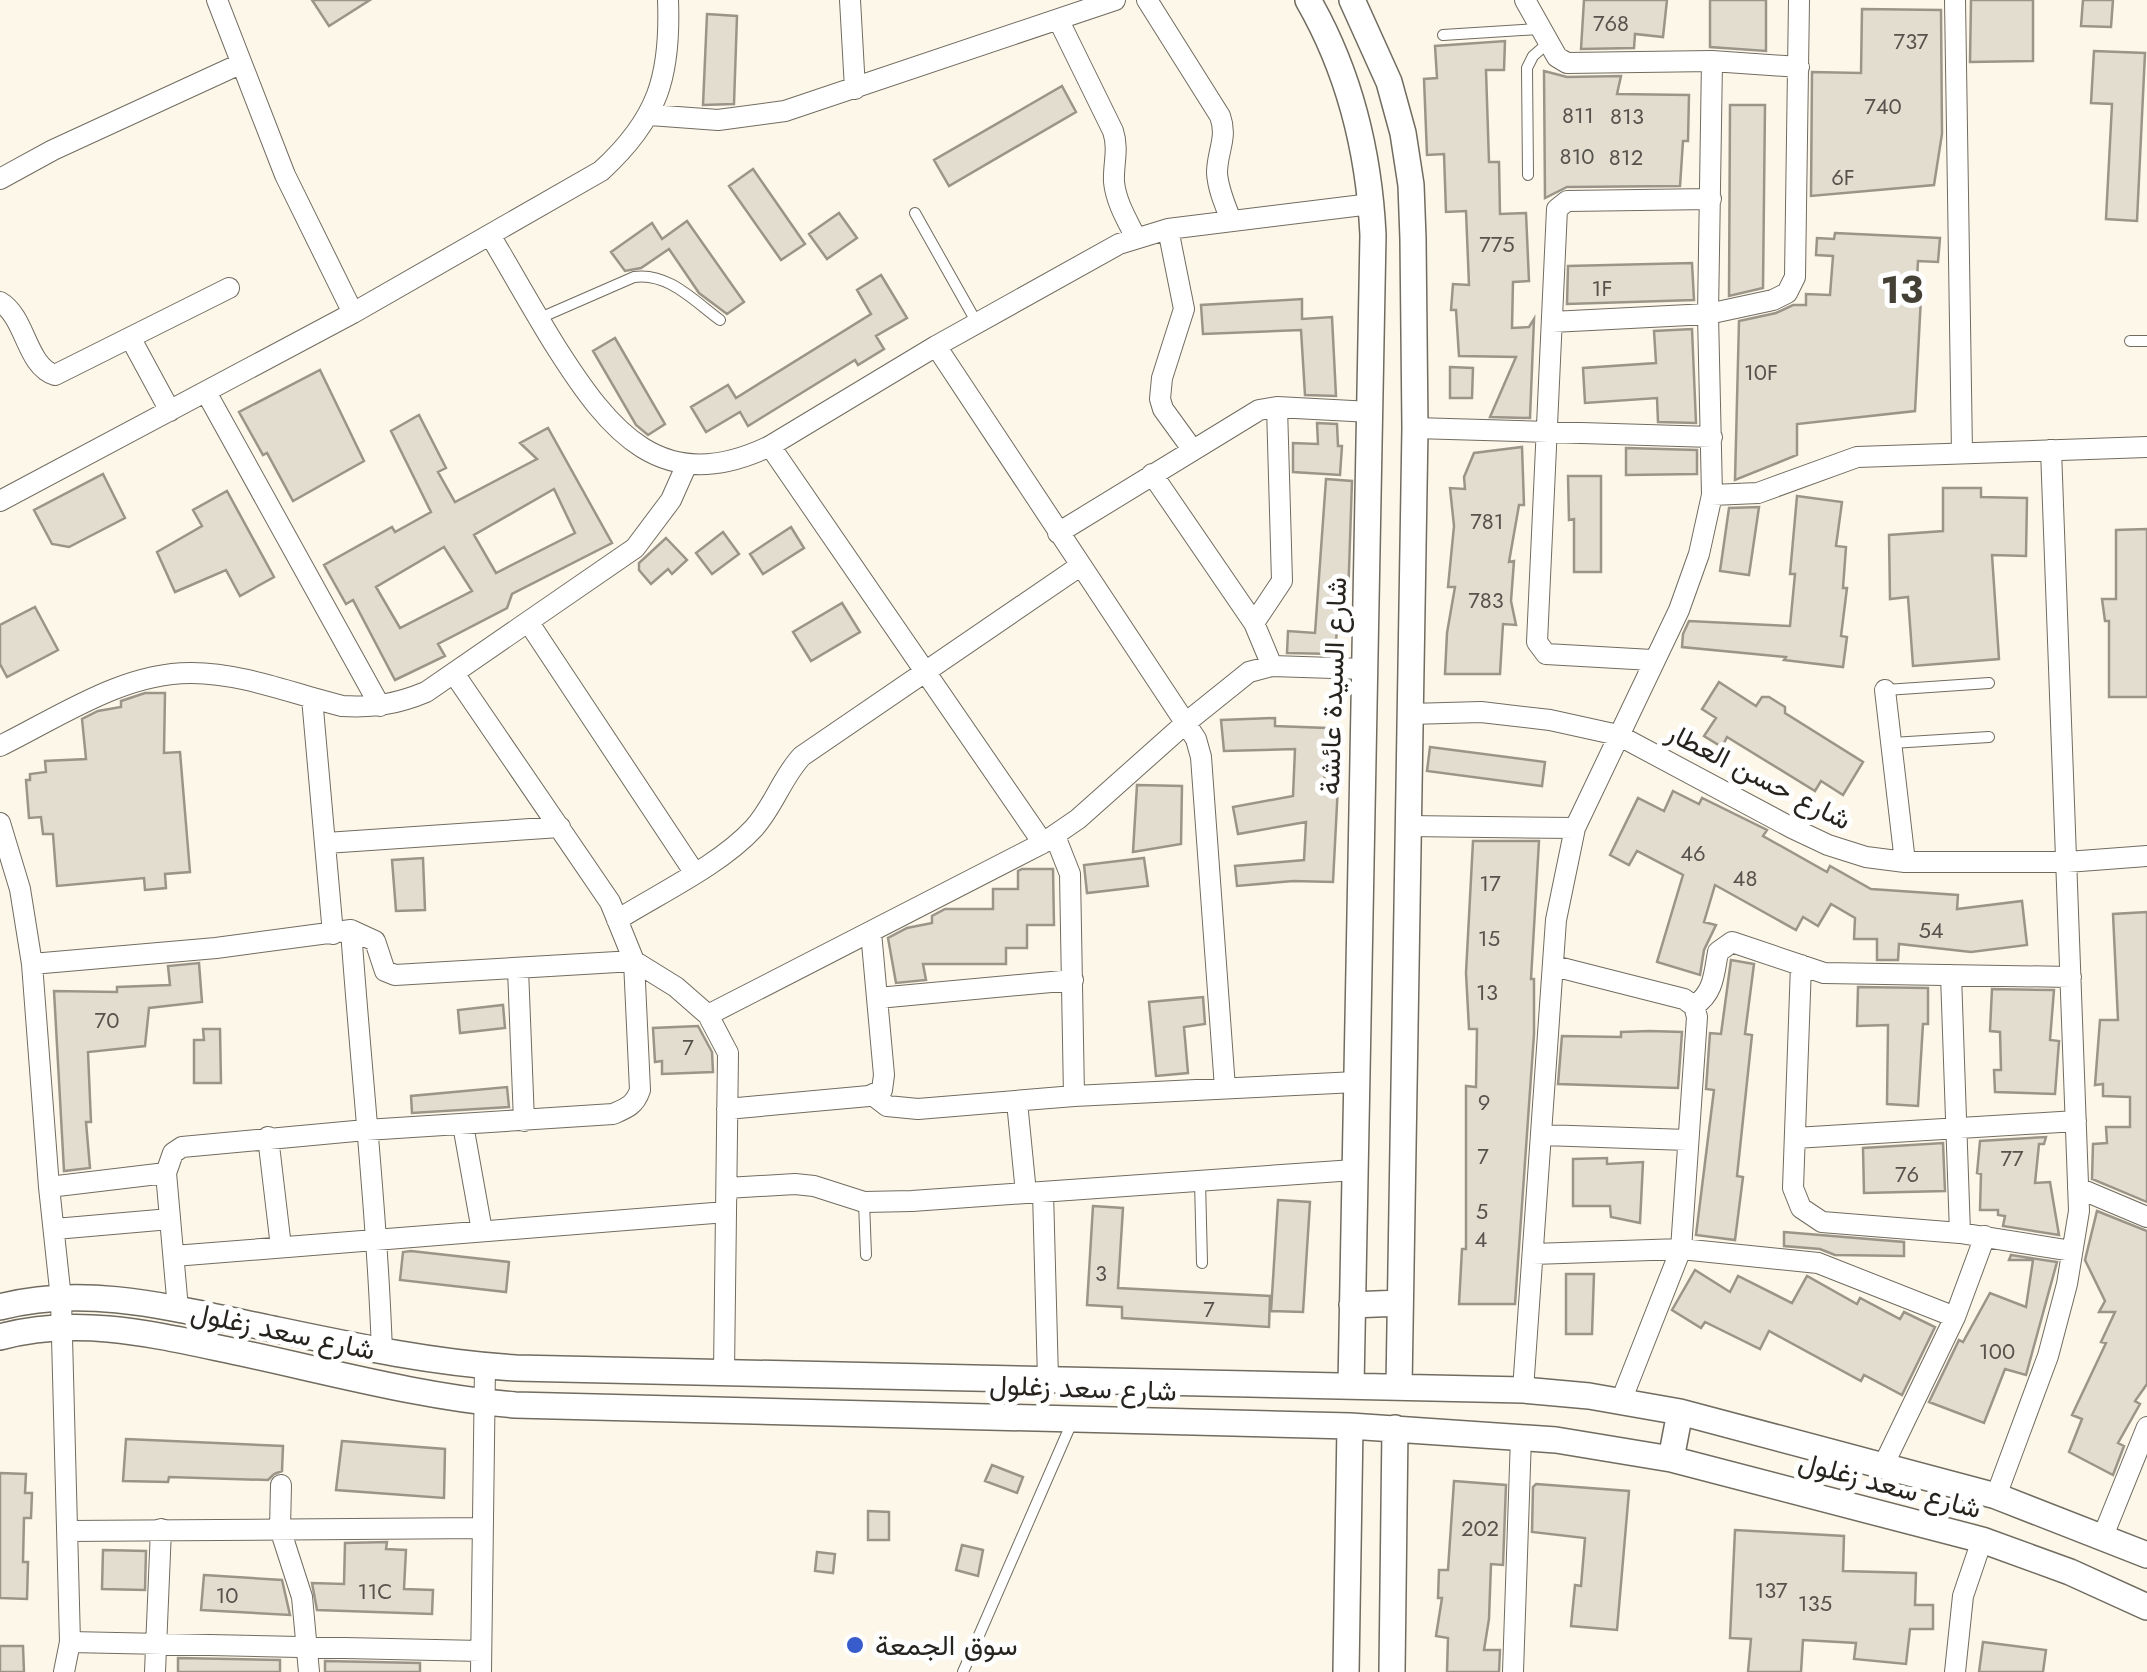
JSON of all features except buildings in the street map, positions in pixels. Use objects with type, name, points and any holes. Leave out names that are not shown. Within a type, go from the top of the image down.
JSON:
[{"type":"street","points":[[217,0],[285,175],[354,313]]},
{"type":"street","points":[[0,502],[354,313],[601,171],[628,146],[650,115],[664,78],[670,39],[668,0]]},
{"type":"street","points":[[850,0],[855,90]]},
{"type":"street","points":[[1147,0],[1220,116],[1225,138],[1217,176],[1231,220]]},
{"type":"street","name":"شارع السيدة عائشة","points":[[1308,0],[1346,80],[1364,148],[1372,204],[1351,1386]]},
{"type":"street","points":[[1352,0],[1388,82],[1403,133],[1411,185],[1415,428],[1398,1387]]},
{"type":"street","points":[[1524,0],[1556,57],[1567,63],[1712,61],[1798,67]]},
{"type":"street","points":[[1552,322],[1708,314],[1774,300],[1787,292],[1795,277],[1800,0]]},
{"type":"street","points":[[1955,0],[1962,453]]},
{"type":"street","points":[[650,115],[718,120],[801,107],[1107,2]]},
{"type":"street","points":[[1058,21],[1114,132],[1114,184],[1136,238]]},
{"type":"street","points":[[1523,1390],[1561,889],[1575,828],[1679,610],[1700,554],[1712,495],[1708,314],[1712,61]]},
{"type":"street","points":[[0,178],[240,64]]},
{"type":"street","points":[[1652,660],[1546,654],[1540,650],[1557,209],[1567,201],[1711,199]]},
{"type":"street","points":[[490,235],[539,319],[604,416],[627,439],[655,455],[687,464],[716,464],[744,458],[770,446],[936,346],[1136,238],[1168,229],[1372,204]]},
{"type":"street","points":[[1168,229],[1184,309],[1162,378],[1160,399],[1192,449]]},
{"type":"street","points":[[0,302],[10,309],[42,366],[51,374],[64,373],[229,288]]},
{"type":"street","points":[[131,339],[170,411]]},
{"type":"street","points":[[936,346],[1080,566],[1188,721],[1201,757],[1226,1088]]},
{"type":"street","points":[[206,392],[380,706]]},
{"type":"street","points":[[1254,624],[1279,588],[1283,570],[1277,406]]},
{"type":"street","points":[[1058,533],[1245,416],[1277,406],[1371,412]]},
{"type":"street","points":[[1415,428],[1712,437]]},
{"type":"street","points":[[770,446],[1070,874],[1074,1096]]},
{"type":"street","points":[[1712,495],[1758,492],[1857,457],[2147,447]]},
{"type":"street","points":[[1996,1496],[2048,1356],[2079,1212],[2051,450]]},
{"type":"street","points":[[0,746],[127,684],[170,674],[214,674],[342,706],[397,704],[455,675],[635,548],[672,500],[687,464]]},
{"type":"street","points":[[1152,474],[1254,624],[1272,666]]},
{"type":"street","points":[[1368,514],[1414,516]]},
{"type":"street","points":[[617,920],[736,845],[755,826],[802,756],[1080,566]]},
{"type":"street","points":[[529,623],[694,872]]},
{"type":"street","points":[[708,1014],[1049,840],[1248,672],[1272,666],[1364,669]]},
{"type":"street","points":[[178,1309],[166,1172],[173,1153],[182,1148],[268,1137],[612,1114],[629,1108],[640,1090],[634,961],[617,920],[598,882],[455,675]]},
{"type":"street","points":[[1885,690],[1905,862]]},
{"type":"street","points":[[312,698],[326,842],[342,932],[378,1240],[382,1352]]},
{"type":"street","name":"شارع حسن العطار","points":[[1410,714],[1481,712],[1550,720],[1618,735],[1828,846],[1866,857],[1905,862],[2067,862],[2147,856]]},
{"type":"street","points":[[0,823],[20,889],[32,964],[48,1187],[62,1299],[70,1642],[64,1672]]},
{"type":"street","points":[[326,842],[560,826]]},
{"type":"street","points":[[1407,826],[1575,828]]},
{"type":"street","points":[[1359,878],[1406,877]]},
{"type":"street","points":[[32,964],[342,932],[375,941],[385,971],[395,975],[634,961],[708,1014],[728,1053],[724,1372]]},
{"type":"street","points":[[728,1109],[874,1096],[882,1090],[871,932]]},
{"type":"street","points":[[1694,1006],[1711,988],[1718,952],[1732,942],[1824,973],[2071,977]]},
{"type":"street","points":[[1801,965],[1792,1188],[1801,1208],[1814,1219],[1831,1223],[1985,1236],[2072,1252]]},
{"type":"street","points":[[1554,966],[1684,999],[1694,1006],[1697,1017],[1681,1249],[1621,1401]]},
{"type":"street","points":[[518,969],[524,1121]]},
{"type":"street","points":[[1951,976],[1960,1233]]},
{"type":"street","points":[[878,998],[1073,980]]},
{"type":"street","points":[[874,1096],[887,1106],[903,1110],[1074,1096],[1356,1082]]},
{"type":"street","points":[[1017,1102],[1035,1193],[1048,1379]]},
{"type":"street","points":[[1794,1138],[2076,1121]]},
{"type":"street","points":[[463,1125],[482,1231]]},
{"type":"street","points":[[1543,1135],[1687,1140]]},
{"type":"street","points":[[268,1137],[280,1247]]},
{"type":"street","points":[[726,1188],[814,1186],[864,1202],[1354,1170]]},
{"type":"street","points":[[48,1187],[166,1172]]},
{"type":"street","points":[[2078,1188],[2147,1218]]},
{"type":"street","points":[[174,1256],[726,1212]]},
{"type":"street","points":[[55,1229],[170,1219]]},
{"type":"street","points":[[1883,1466],[1955,1317],[1985,1236]]},
{"type":"street","points":[[1534,1254],[1681,1249],[1818,1263],[1955,1317]]},
{"type":"street","name":"شارع سعد زغلول","points":[[0,1307],[62,1299],[106,1299],[178,1309],[382,1352],[485,1366],[1523,1390],[1621,1401],[1680,1412],[1996,1496],[2147,1555]]},
{"type":"street","points":[[1352,1305],[1400,1303]]},
{"type":"street","name":"شارع سعد زغلول","points":[[0,1337],[60,1328],[140,1331],[484,1403],[1350,1426],[1598,1445],[1671,1459],[1982,1540],[2070,1572],[2147,1607]]},
{"type":"street","points":[[70,1642],[308,1647],[481,1661],[485,1366]]},
{"type":"street","points":[[1214,1422],[1216,1383]]},
{"type":"street","points":[[1671,1459],[1680,1412]]},
{"type":"street","points":[[1346,1672],[1350,1426]]},
{"type":"street","points":[[2103,1536],[2147,1427]]},
{"type":"street","points":[[1392,1672],[1395,1428]]},
{"type":"street","points":[[1513,1672],[1521,1437]]},
{"type":"street","points":[[281,1485],[280,1529],[302,1597],[309,1672]]},
{"type":"street","points":[[67,1531],[482,1528]]},
{"type":"street","points":[[155,1672],[160,1530]]},
{"type":"street","points":[[1955,1672],[1963,1596],[1982,1540]]},
{"type":"lane","points":[[1443,35],[1543,36],[1528,68],[1528,175]]},
{"type":"lane","points":[[915,214],[977,323]]},
{"type":"lane","points":[[539,319],[634,277],[647,275],[672,285],[720,320]]},
{"type":"lane","points":[[2130,341],[2147,341]]},
{"type":"lane","points":[[1885,690],[1989,682]]},
{"type":"lane","points":[[1891,743],[1990,737]]},
{"type":"lane","points":[[1200,1181],[1202,1263]]},
{"type":"lane","points":[[864,1202],[866,1255]]},
{"type":"lane","points":[[964,1672],[1075,1417]]},
{"type":"place","name":"سوق الجمعة","points":[[855,1645]]},
{"type":"district","name":"13","points":[[1902,289]]}]
